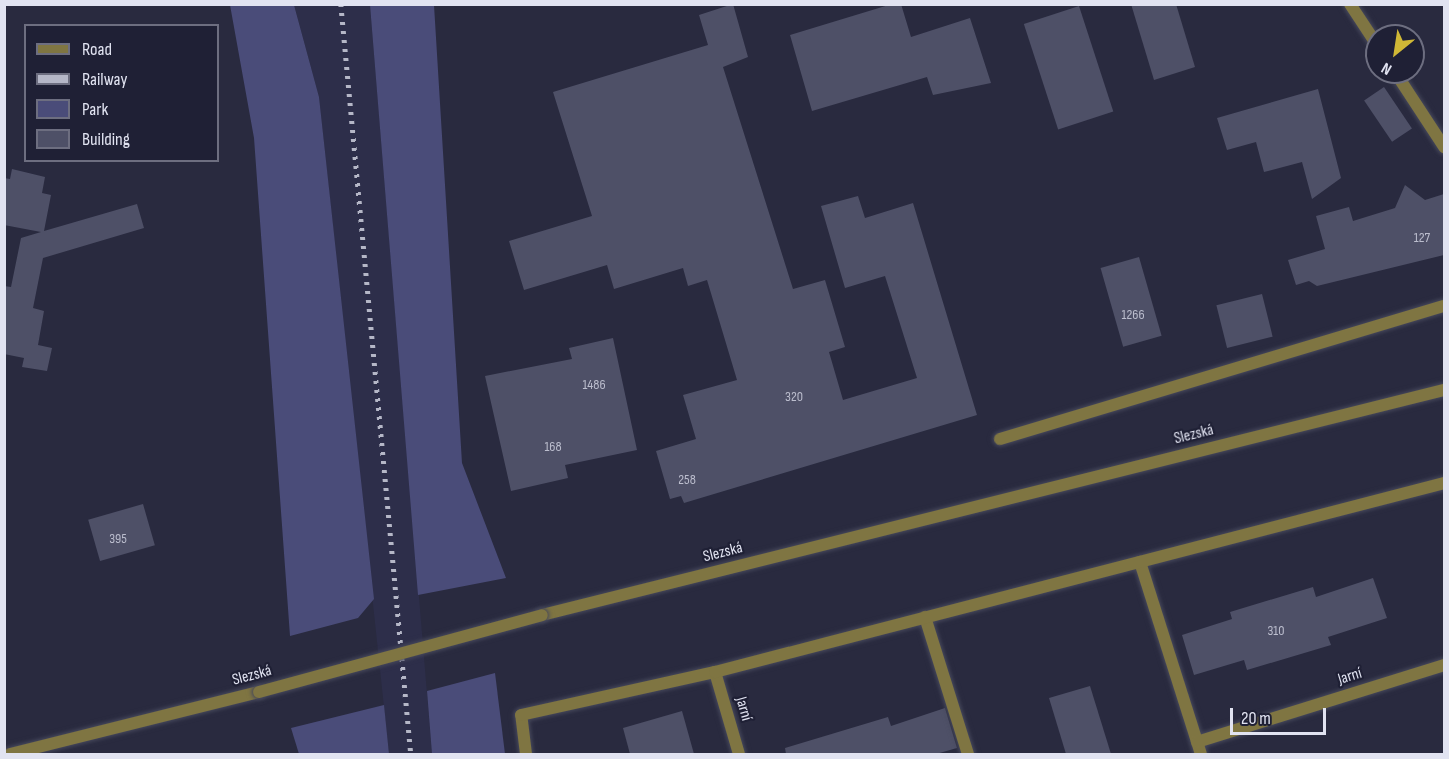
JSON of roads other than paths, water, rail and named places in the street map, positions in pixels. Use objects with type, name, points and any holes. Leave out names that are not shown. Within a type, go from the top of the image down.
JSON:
[{"type":"street","points":[[1350,4],[1365,27]]},
{"type":"street","points":[[1403,84],[1444,147]]},
{"type":"street","points":[[1000,439],[1444,306]]},
{"type":"street","name":"Slezská","points":[[10,754],[259,692],[542,615],[1444,390]]},
{"type":"street","points":[[526,754],[521,715],[715,672],[1444,483]]},
{"type":"street","points":[[1140,562],[1201,754]]},
{"type":"street","points":[[925,617],[968,754]]},
{"type":"street","name":"Jarní","points":[[1197,742],[1444,665]]},
{"type":"street","name":"Jarní","points":[[715,672],[738,754]]},
{"type":"railway","points":[[341,4],[411,754]]}]
